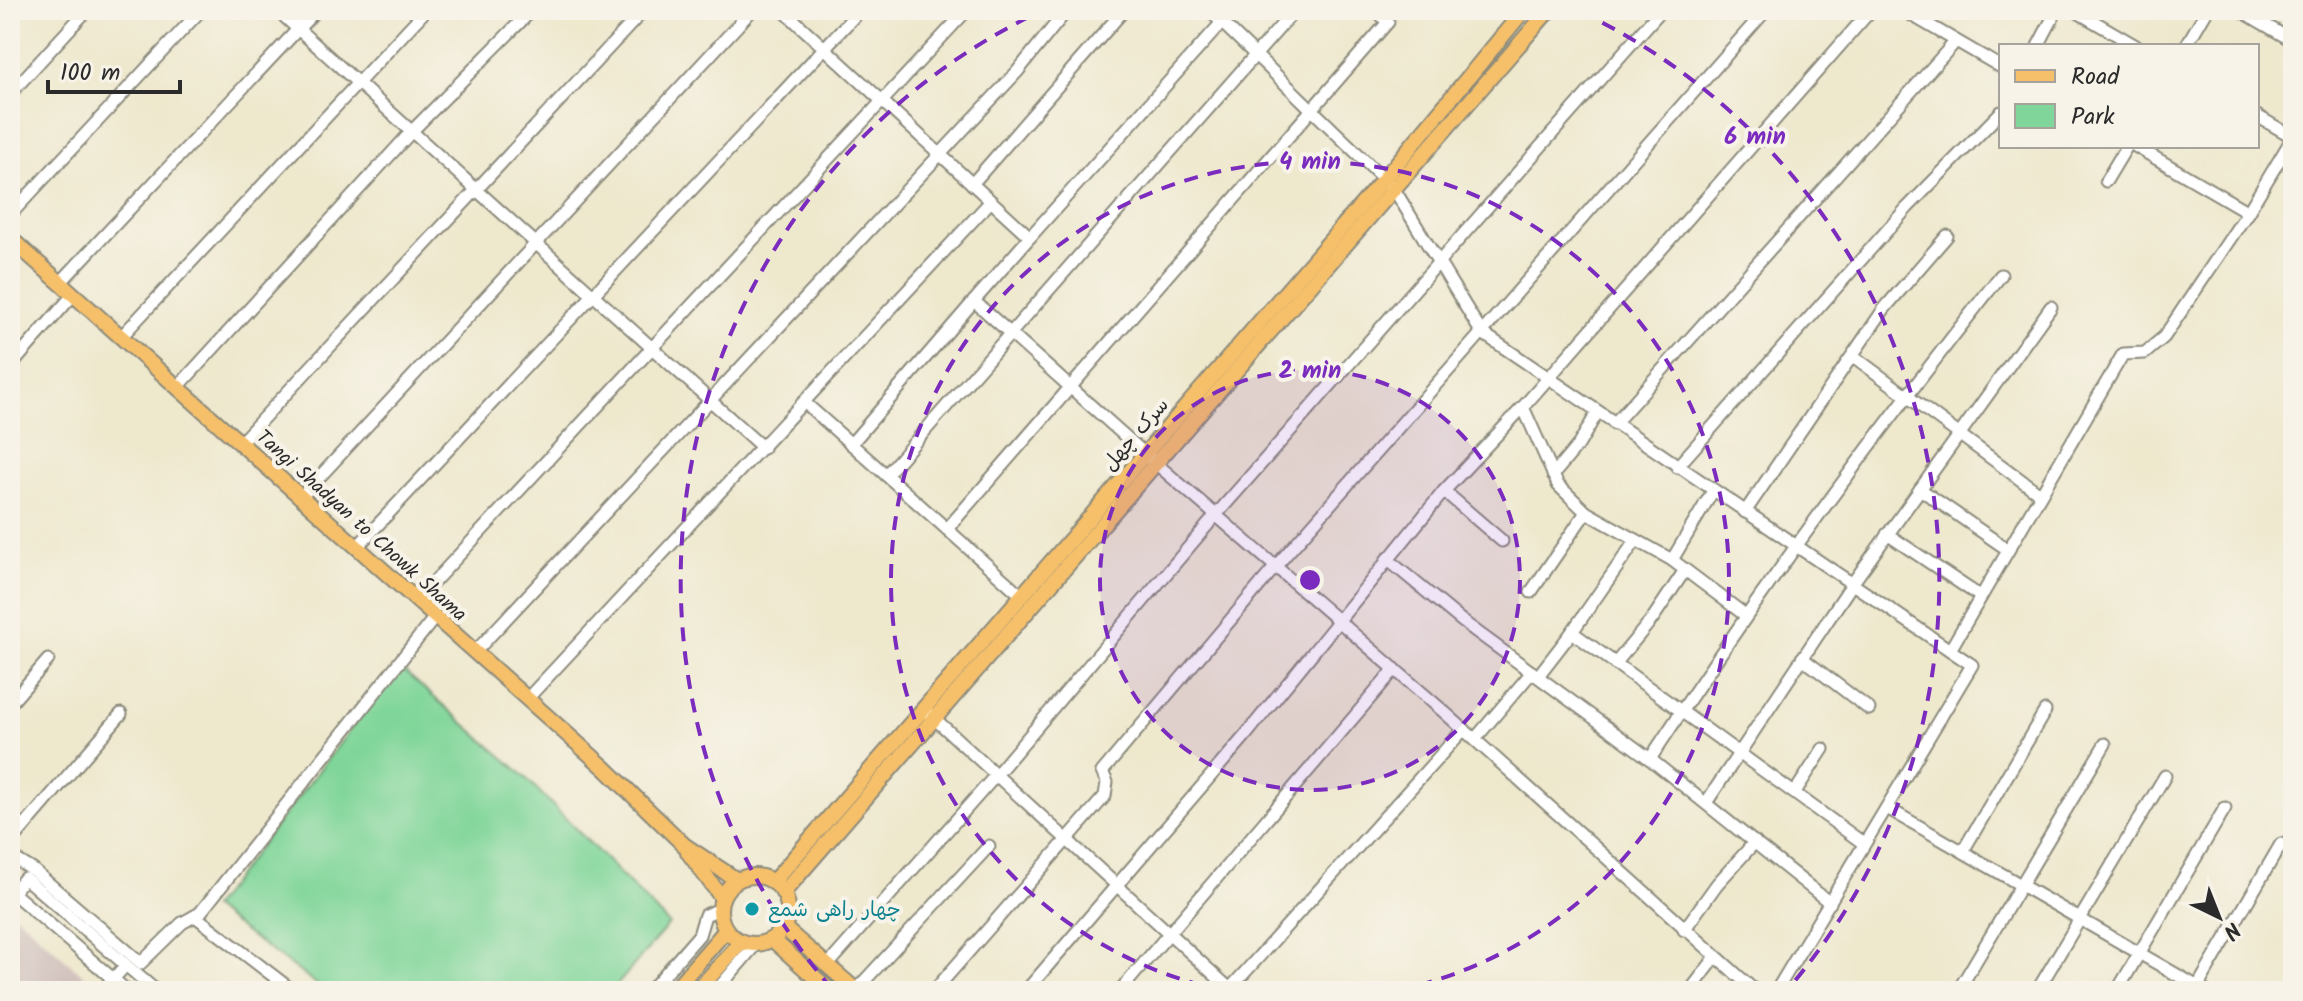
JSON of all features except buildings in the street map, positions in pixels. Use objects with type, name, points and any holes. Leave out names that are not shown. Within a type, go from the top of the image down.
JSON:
[{"type":"main road","name":"سرک چهل","points":[[778,887],[923,708],[1021,595],[1150,459],[1389,184],[1524,10]]},
{"type":"main road","points":[[1389,184],[1549,10]]},
{"type":"main road","name":"Tangi Shadyan to Chowk Shama","points":[[10,238],[475,652],[684,845]]},
{"type":"main road","points":[[778,887],[935,719],[1150,459]]},
{"type":"main road","points":[[684,845],[737,880]]},
{"type":"main road","points":[[684,845],[721,904],[726,930],[741,942],[756,944],[772,939],[784,928],[788,915],[778,887],[756,876],[737,880],[721,904]]},
{"type":"main road","points":[[784,928],[857,991]]},
{"type":"main road","points":[[673,991],[726,930]]},
{"type":"main road","points":[[772,939],[830,991]]},
{"type":"main road","points":[[697,991],[741,942]]},
{"type":"street","points":[[10,94],[87,10]]},
{"type":"street","points":[[10,215],[201,10]]},
{"type":"street","points":[[277,10],[763,448]]},
{"type":"street","points":[[60,283],[316,10]]},
{"type":"street","points":[[121,337],[426,10]]},
{"type":"street","points":[[178,387],[412,131],[532,10]]},
{"type":"street","points":[[240,443],[644,10]]},
{"type":"street","points":[[301,497],[752,10]]},
{"type":"street","points":[[783,10],[1030,237]]},
{"type":"street","points":[[357,547],[860,10]]},
{"type":"street","points":[[417,600],[967,10]]},
{"type":"street","points":[[475,652],[1017,72],[1067,10]]},
{"type":"street","points":[[972,184],[1124,10]]},
{"type":"street","points":[[1209,10],[1314,108],[1389,184],[1481,332],[1547,380],[1972,667],[1863,843],[1779,990]]},
{"type":"street","points":[[851,444],[1030,237],[1233,10]]},
{"type":"street","points":[[886,475],[1295,10]]},
{"type":"street","points":[[947,529],[1388,22],[1380,14],[1384,10]]},
{"type":"street","points":[[828,965],[996,775],[1216,515],[1661,10]]},
{"type":"street","points":[[934,991],[1105,796],[1107,782],[1102,772],[1276,566],[1766,10]]},
{"type":"street","points":[[1026,991],[1245,736],[1444,491],[1547,380],[1871,10]]},
{"type":"street","points":[[1904,10],[1999,66]]},
{"type":"street","points":[[2039,44],[2057,10]]},
{"type":"street","points":[[2074,10],[2133,44]]},
{"type":"street","points":[[2187,44],[2207,10]]},
{"type":"street","points":[[2240,10],[2293,41]]},
{"type":"street","points":[[1614,424],[1956,41]]},
{"type":"street","points":[[1677,467],[1907,208],[1999,114]]},
{"type":"street","points":[[1950,650],[2123,354],[2145,353],[2164,337],[2248,212],[2293,137],[2259,117]]},
{"type":"street","points":[[2106,181],[2126,148]]},
{"type":"street","points":[[2138,148],[2248,212]]},
{"type":"street","points":[[527,699],[991,201]]},
{"type":"street","points":[[1745,512],[1884,309],[1947,236]]},
{"type":"street","points":[[1650,759],[1745,615],[1906,395],[2001,275]]},
{"type":"street","points":[[10,367],[73,295]]},
{"type":"street","points":[[974,301],[1150,459],[1464,729],[1755,991]]},
{"type":"street","points":[[1706,803],[1852,584],[2051,307]]},
{"type":"street","points":[[1853,356],[2040,494]]},
{"type":"street","points":[[805,403],[1021,595]]},
{"type":"street","points":[[1523,407],[1558,485],[1586,512],[1672,560],[1745,615]]},
{"type":"street","points":[[1553,475],[1579,444],[1597,413]]},
{"type":"street","points":[[1920,489],[2007,549]]},
{"type":"street","points":[[1444,491],[1502,541]]},
{"type":"street","points":[[1672,560],[1713,491]]},
{"type":"street","points":[[1531,592],[1586,512]]},
{"type":"street","points":[[1887,534],[1981,597]]},
{"type":"street","points":[[1475,739],[1572,632],[1636,540]]},
{"type":"street","points":[[1387,559],[1462,621],[1650,759],[1830,903]]},
{"type":"street","points":[[1615,664],[1653,618],[1685,570]]},
{"type":"street","points":[[12,857],[33,870],[141,963],[195,916],[435,617]]},
{"type":"street","points":[[1572,632],[1863,843]]},
{"type":"street","points":[[1802,658],[1869,709]]},
{"type":"street","points":[[10,704],[48,660]]},
{"type":"street","points":[[1120,991],[1395,669]]},
{"type":"street","points":[[923,708],[1229,990],[1464,729]]},
{"type":"street","points":[[1963,851],[2045,711]]},
{"type":"street","points":[[10,843],[121,714]]},
{"type":"street","points":[[1958,991],[2105,744]]},
{"type":"street","points":[[1795,792],[1823,749]]},
{"type":"street","points":[[2037,991],[2165,776]]},
{"type":"street","points":[[1887,808],[2199,990],[2281,844]]},
{"type":"street","points":[[2117,991],[2225,808]]},
{"type":"street","points":[[1684,930],[1717,884],[1755,842]]},
{"type":"street","points":[[857,991],[989,846]]},
{"type":"street","points":[[12,857],[14,891],[127,991]]},
{"type":"street","points":[[14,891],[25,878],[156,991]]},
{"type":"street","points":[[650,991],[699,935],[705,915],[721,904]]},
{"type":"street","points":[[195,916],[293,991]]},
{"type":"street","points":[[716,991],[756,944]]},
{"type":"street","points":[[1690,991],[1715,958]]},
{"type":"street","points":[[103,990],[126,965]]},
{"type":"shaded area","points":[[10,910],[101,991],[10,991]]},
{"type":"green space","points":[[399,667],[519,771],[669,924],[612,991],[326,991],[212,908]]},
{"type":"place","name":"چهار راهی شمع","points":[[752,909]]}]
